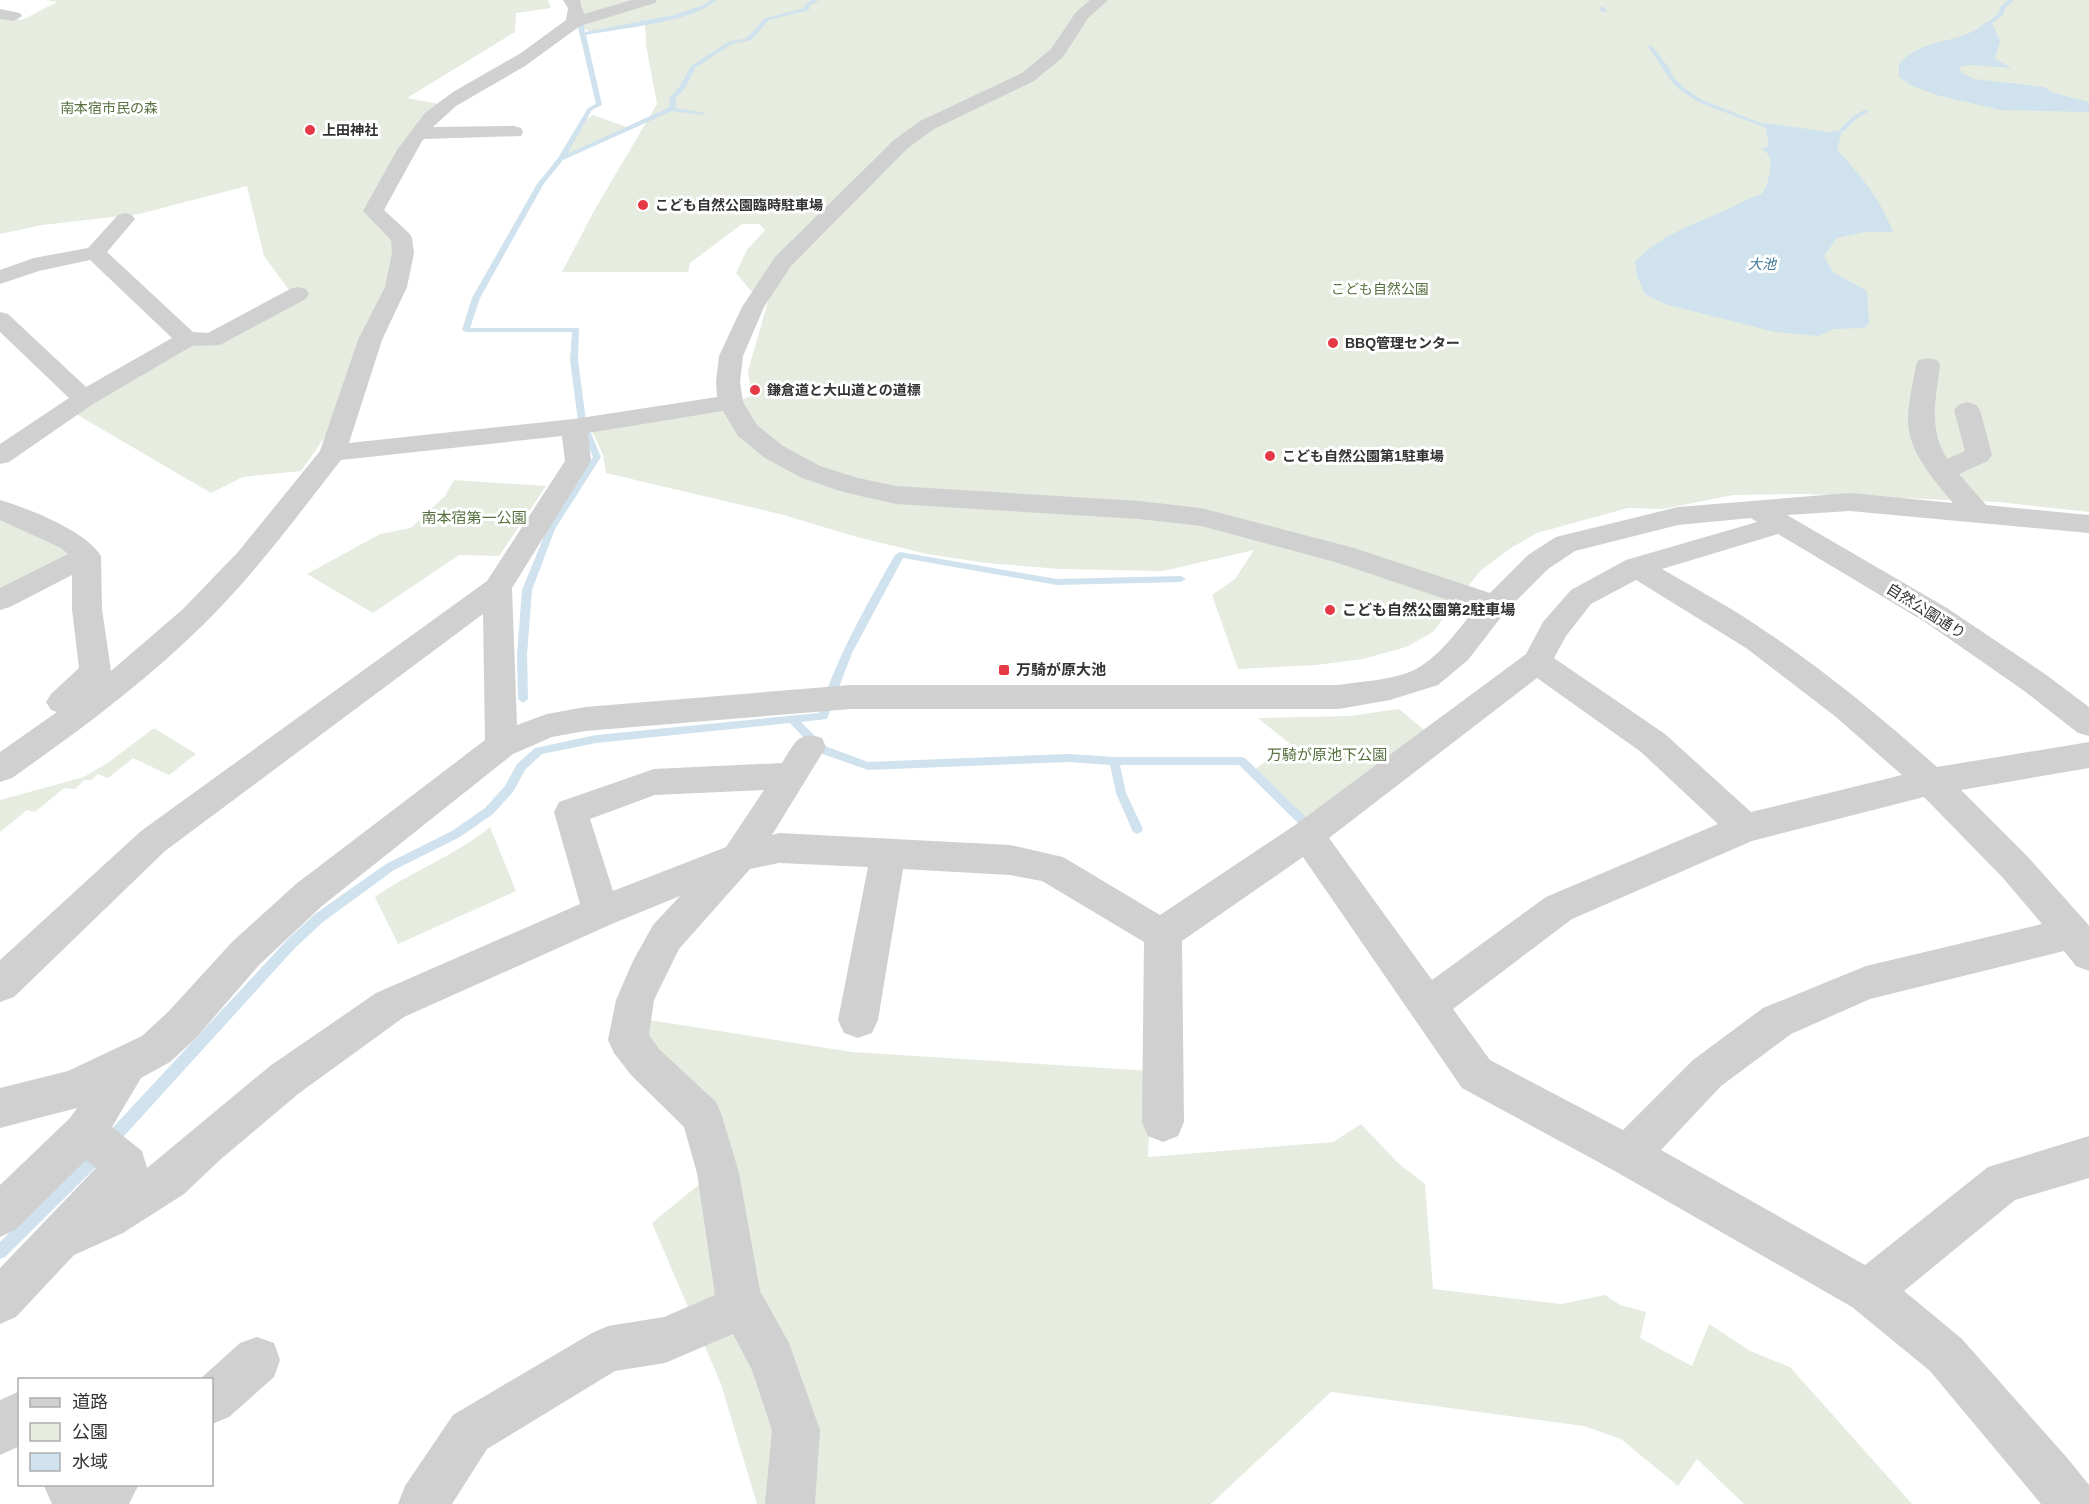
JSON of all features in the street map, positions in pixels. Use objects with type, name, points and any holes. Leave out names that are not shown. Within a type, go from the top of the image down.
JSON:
[{"type":"street","points":[[571,0],[575,4],[577,13],[574,22]]},
{"type":"street","points":[[0,769],[62,726],[134,670],[194,616],[248,559],[333,453],[370,340],[396,287],[403,253],[401,238],[373,211],[406,152],[420,133],[443,109],[513,66],[574,22],[649,0]]},
{"type":"street","points":[[1100,0],[1082,15],[1057,54],[1028,77],[927,125],[901,144],[783,262],[753,307],[738,339],[729,369],[730,402],[747,430],[774,452],[811,472],[853,486],[896,495],[1139,510],[1201,517],[1344,555],[1495,605]]},
{"type":"street","points":[[420,133],[514,132]]},
{"type":"street","points":[[0,277],[34,265],[95,253],[124,219]]},
{"type":"street","points":[[95,253],[187,339]]},
{"type":"street","points":[[0,456],[84,399],[187,339],[212,340],[298,294]]},
{"type":"street","points":[[0,319],[84,399]]},
{"type":"street","points":[[1928,365],[1921,420],[1923,440],[1932,459],[1976,512]]},
{"type":"street","points":[[333,453],[584,425],[730,402]]},
{"type":"street","points":[[1943,471],[1979,455],[1967,410]]},
{"type":"street","points":[[4,975],[153,842],[496,588],[579,461],[584,425]]},
{"type":"street","points":[[0,1108],[72,1089],[128,1065],[156,1049],[182,1024],[246,953],[309,895],[501,745],[547,726],[585,719],[831,699],[1128,695],[1339,697],[1390,688],[1427,677],[1457,652],[1495,605],[1538,562],[1566,544],[1678,516],[1768,516],[1850,502],[2089,524]]},
{"type":"street","points":[[0,509],[71,541],[87,556],[87,609],[95,672],[0,757]]},
{"type":"street","points":[[1163,933],[1307,835],[1537,662],[1554,630],[1581,597],[1636,567],[1768,516]]},
{"type":"street","name":"自然公園通り","points":[[1768,516],[1936,615],[2034,682],[2089,724]]},
{"type":"street","points":[[0,600],[87,556]]},
{"type":"street","points":[[1628,1155],[1707,1073],[1777,1021],[1866,982],[2081,943],[2023,874],[1929,782],[1850,710],[1756,640],[1636,567]]},
{"type":"street","points":[[496,588],[501,745]]},
{"type":"street","points":[[1537,662],[1653,742],[1745,828]]},
{"type":"street","points":[[1427,1006],[1558,908],[1745,828],[1929,782],[2089,755]]},
{"type":"street","points":[[601,912],[571,812],[654,782],[800,762],[739,857],[666,937],[646,973],[635,1000],[628,1040],[645,1062],[701,1116],[718,1173],[738,1297],[772,1360],[796,1430],[790,1504]]},
{"type":"street","points":[[1307,835],[1476,1074],[1628,1155],[1868,1291],[1946,1355],[2052,1477],[2072,1504]]},
{"type":"street","points":[[65,1231],[76,1233],[108,1218],[169,1179],[206,1144],[285,1080],[390,1005],[601,912],[739,857],[779,848],[1010,860],[1050,868],[1115,905],[1143,924],[1163,933]]},
{"type":"street","points":[[858,1020],[888,855]]},
{"type":"street","points":[[1163,933],[1163,1122]]},
{"type":"street","points":[[0,1215],[100,1143],[128,1065]]},
{"type":"street","points":[[0,1301],[128,1167],[100,1143]]},
{"type":"street","points":[[1868,1291],[2003,1182],[2089,1156]]},
{"type":"street","points":[[423,1504],[470,1432],[608,1349],[665,1340],[742,1306]]},
{"type":"street","points":[[213,1399],[257,1360]]},
{"type":"street","points":[[0,1431],[18,1417]]},
{"type":"street","points":[[69,1486],[81,1504]]},
{"type":"street","points":[[91,1504],[113,1486]]},
{"type":"green space","name":"南本宿市民の森","points":[[46,0],[548,0],[551,8],[516,13],[515,32],[407,98],[444,105],[367,212],[395,241],[393,287],[337,420],[301,471],[243,477],[211,493],[76,414],[192,344],[295,298],[264,256],[247,186],[139,214],[42,225],[0,234],[0,17],[22,20],[57,2]]},
{"type":"green space","points":[[578,0],[645,0],[584,18],[582,4]]},
{"type":"green space","name":"こども自然公園","points":[[658,0],[2089,0],[2089,512],[1998,502],[1803,494],[1733,495],[1663,509],[1628,508],[1537,533],[1511,548],[1480,571],[1433,632],[1406,647],[1363,659],[1316,665],[1238,669],[1212,595],[1235,579],[1254,550],[1163,571],[1060,569],[986,563],[927,554],[857,537],[780,514],[606,473],[603,455],[592,431],[702,414],[752,396],[748,371],[769,298],[751,291],[736,273],[747,250],[765,230],[759,224],[742,224],[690,263],[688,272],[562,272],[594,211],[657,104],[646,45],[645,23],[593,33],[583,28],[584,23]]},
{"type":"green space","points":[[593,115],[627,127],[564,156],[587,119]]},
{"type":"green space","name":"南本宿第一公園","points":[[454,480],[546,486],[499,556],[459,555],[373,613],[307,574],[380,534],[411,528],[445,496]]},
{"type":"green space","points":[[0,519],[23,527],[79,557],[0,598]]},
{"type":"green space","name":"万騎が原池下公園","points":[[1399,709],[1428,733],[1304,818],[1254,770],[1290,744],[1258,718],[1349,716]]},
{"type":"green space","points":[[154,728],[196,754],[169,775],[133,758],[108,778],[98,774],[91,780],[84,780],[75,789],[64,788],[35,812],[27,810],[0,832],[0,800],[84,777],[109,762]]},
{"type":"green space","points":[[490,827],[516,891],[398,944],[375,897],[462,847]]},
{"type":"green space","points":[[643,1019],[852,1052],[1152,1071],[1148,1157],[1333,1142],[1361,1124],[1398,1163],[1425,1184],[1433,1289],[1561,1304],[1605,1295],[1620,1305],[1646,1312],[1640,1338],[1692,1366],[1709,1324],[1750,1351],[1790,1367],[1912,1504],[1744,1504],[1697,1459],[1678,1486],[1621,1439],[1584,1426],[1331,1392],[1211,1504],[757,1504],[721,1384],[652,1223],[728,1164],[643,1049]]},
{"type":"water","points":[[1986,22],[1992,23],[2000,41],[1995,59],[2012,68],[1969,65],[1959,67],[1962,73],[1974,79],[2044,87],[2054,93],[2089,102],[2089,112],[2001,110],[1940,96],[1912,86],[1899,77],[1899,64],[1921,48],[1965,35]]},
{"type":"water","name":"大池","points":[[1765,123],[1829,132],[1842,130],[1837,150],[1869,188],[1888,220],[1893,232],[1865,232],[1837,238],[1824,256],[1833,272],[1867,291],[1869,323],[1864,328],[1833,329],[1818,336],[1775,332],[1665,304],[1645,294],[1637,276],[1635,262],[1647,251],[1674,233],[1760,195],[1763,191],[1770,167],[1769,156],[1761,148],[1769,147]]},
{"type":"waterway","points":[[561,159],[590,109],[599,105],[581,27],[579,7],[575,0]]},
{"type":"waterway","points":[[583,34],[674,17],[692,12],[714,0]]},
{"type":"waterway","points":[[561,159],[673,108],[672,99],[683,87],[693,67],[730,43],[749,39],[767,19],[807,9],[807,5],[816,0]]},
{"type":"waterway","points":[[1990,23],[2002,13],[2002,8],[2011,0]]},
{"type":"waterway","points":[[1601,8],[1605,11]]},
{"type":"waterway","points":[[1595,31],[1596,26]]},
{"type":"waterway","points":[[1650,47],[1672,79],[1682,89],[1700,101],[1768,127]]},
{"type":"waterway","points":[[671,109],[703,114]]},
{"type":"waterway","points":[[1842,130],[1866,111]]},
{"type":"waterway","points":[[523,699],[522,655],[527,590],[551,529],[597,457],[582,421],[574,360],[576,330],[466,330],[476,298],[540,184],[561,159]]},
{"type":"waterway","points":[[792,719],[823,716],[847,653],[900,555],[1057,582],[1181,579]]},
{"type":"waterway","points":[[110,1141],[291,944],[319,918],[390,867],[456,834],[489,811],[509,789],[521,767],[539,751],[596,739],[792,719]]},
{"type":"waterway","points":[[792,719],[821,749],[868,766],[1069,758],[1114,761]]},
{"type":"waterway","points":[[1114,761],[1241,761],[1304,822]]},
{"type":"waterway","points":[[1114,761],[1121,793],[1137,829]]},
{"type":"waterway","points":[[0,1252],[100,1153]]},
{"type":"place","name":"上田神社","points":[[310,130]]},
{"type":"place","name":"こども自然公園臨時駐車場","points":[[643,205]]},
{"type":"place","name":"BBQ管理センター","points":[[1333,343]]},
{"type":"place","name":"鎌倉道と大山道との道標","points":[[755,390]]},
{"type":"place","name":"こども自然公園第1駐車場","points":[[1270,456]]},
{"type":"place","name":"こども自然公園第2駐車場","points":[[1330,610]]},
{"type":"place","name":"万騎が原大池","points":[[1004,670]]}]
